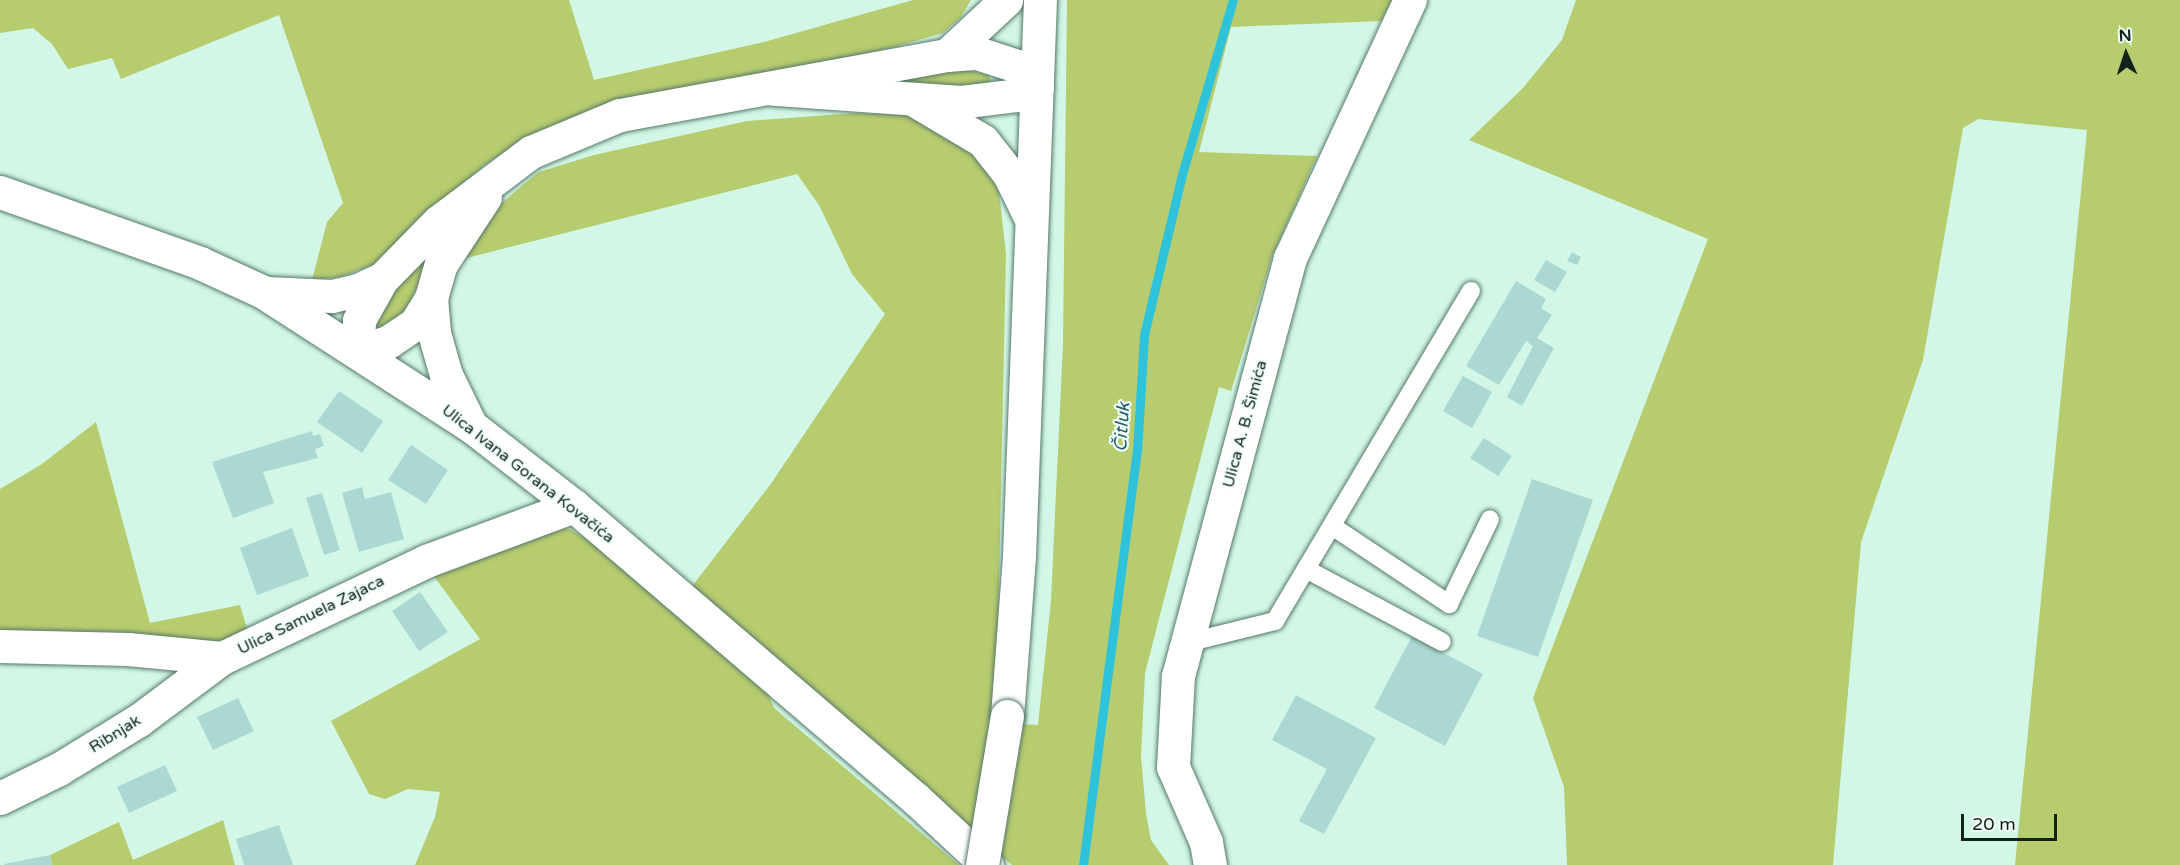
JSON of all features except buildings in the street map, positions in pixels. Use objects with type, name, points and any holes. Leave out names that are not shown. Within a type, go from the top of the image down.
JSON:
[{"type":"main road","points":[[947,55],[1006,0]]},
{"type":"main road","points":[[982,865],[1007,716],[1019,556],[1030,216],[1040,0]]},
{"type":"main road","name":"Ulica A. B. Šimića","points":[[1210,865],[1206,842],[1173,767],[1178,676],[1290,258],[1410,0]]},
{"type":"main road","points":[[499,177],[441,264],[431,298],[415,324],[388,342],[357,351],[359,320],[382,279],[438,222],[531,152],[620,115],[773,89],[947,55],[977,53],[998,57],[1017,66],[1037,87]]},
{"type":"main road","points":[[773,89],[916,101],[991,100],[1037,87]]},
{"type":"main road","points":[[916,101],[984,141],[1009,174],[1030,216]]},
{"type":"main road","name":"Ulica Ivana Gorana Kovačića","points":[[0,192],[200,262],[263,292],[471,426],[574,506],[916,799],[987,865]]},
{"type":"main road","points":[[263,292],[332,296],[358,290],[382,279]]},
{"type":"main road","points":[[431,298],[434,333],[446,375],[471,426]]},
{"type":"main road","name":"Ulica Samuela Zajaca","points":[[0,646],[128,649],[222,658],[426,561],[574,506]]},
{"type":"main road","name":"Ribnjak","points":[[0,798],[59,769],[139,720],[222,658]]},
{"type":"lane","points":[[1186,643],[1275,621],[1471,291]]},
{"type":"lane","points":[[1332,526],[1449,603],[1490,519]]},
{"type":"lane","points":[[1306,569],[1442,642]]},
{"type":"green space","points":[[0,0],[569,0],[594,80],[764,42],[913,0],[971,0],[961,17],[943,33],[891,48],[648,99],[530,135],[483,166],[375,264],[340,277],[312,280],[327,222],[343,203],[279,15],[121,79],[112,58],[68,69],[52,44],[33,28],[0,33]]},
{"type":"green space","points":[[1067,0],[1392,0],[1381,21],[1231,27],[1199,152],[1317,156],[1272,257],[1231,391],[1219,387],[1145,673],[1141,757],[1146,813],[1151,840],[1169,865],[1012,865],[690,589],[770,485],[885,314],[852,274],[819,205],[797,174],[463,259],[485,218],[539,172],[594,155],[747,121],[855,113],[914,115],[947,127],[983,162],[999,192],[1006,254],[997,677],[988,722],[1038,725],[1051,600],[1063,344]]},
{"type":"green space","points":[[1576,0],[2180,0],[2180,865],[2015,865],[2087,130],[1978,119],[1963,128],[1923,360],[1861,542],[1833,865],[1567,865],[1564,787],[1533,698],[1708,239],[1469,140],[1523,88],[1562,40]]},
{"type":"green space","points":[[958,68],[989,75],[992,87],[951,91],[882,80]]},
{"type":"green space","points":[[434,249],[406,311],[380,327],[375,320],[378,305]]},
{"type":"green space","points":[[96,422],[150,623],[240,605],[249,635],[209,643],[0,637],[0,489],[42,464]]},
{"type":"green space","points":[[553,525],[572,530],[596,546],[766,688],[774,708],[959,865],[415,865],[435,817],[440,792],[408,789],[385,799],[369,794],[331,721],[480,639],[433,575]]},
{"type":"green space","points":[[223,820],[235,865],[52,865],[50,855],[119,822],[133,860]]},
{"type":"waterway","name":"Čitluk","points":[[1083,865],[1137,451],[1144,335],[1182,174],[1233,0]]}]
